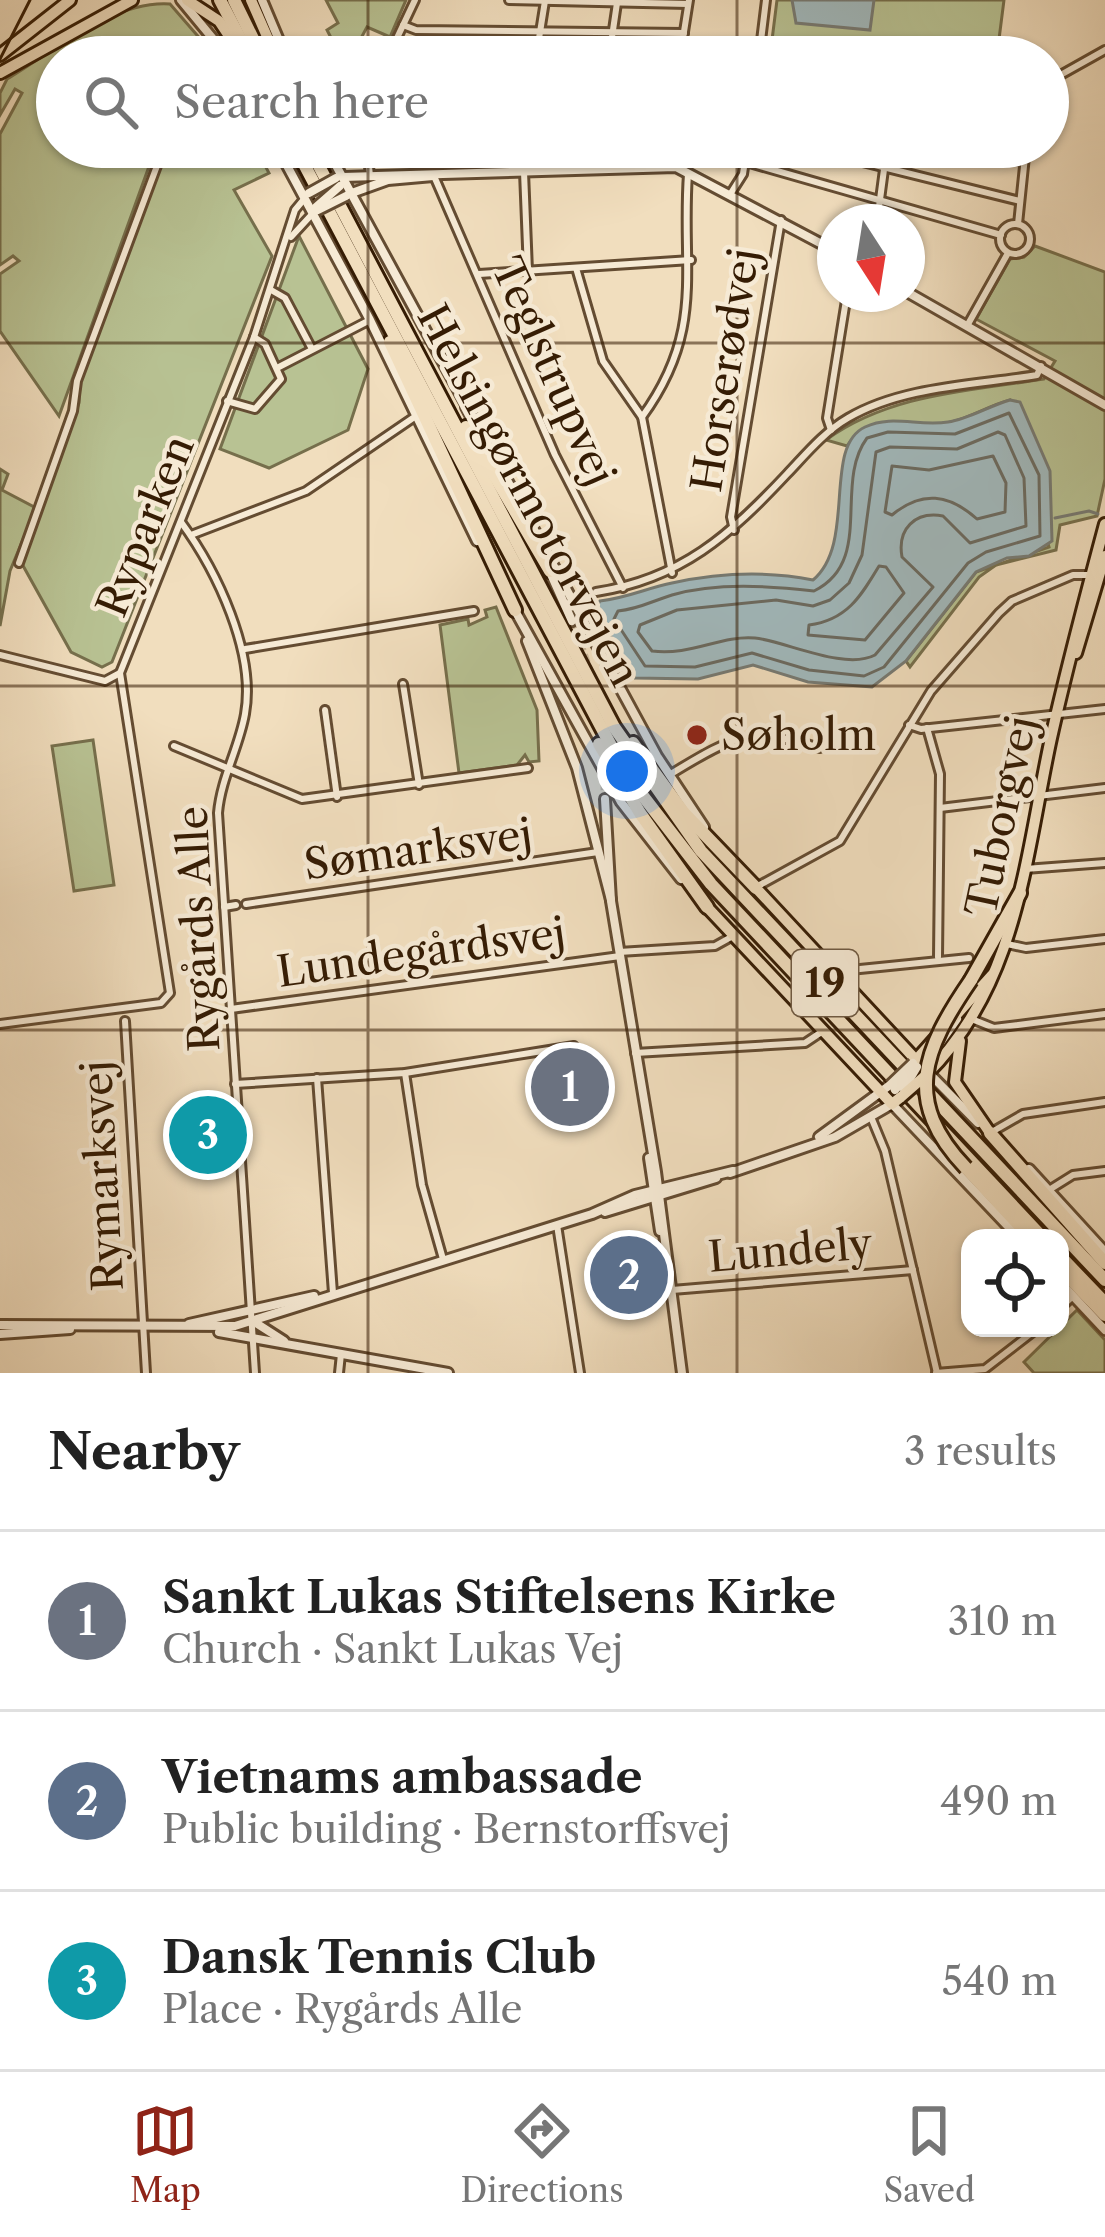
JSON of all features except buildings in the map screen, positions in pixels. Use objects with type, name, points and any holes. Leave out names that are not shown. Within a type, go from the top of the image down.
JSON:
[{"type":"highway","points":[[220,0],[237,36]]},
{"type":"highway","points":[[234,0],[252,36]]},
{"type":"highway","name":"Helsingørmotorvejen","points":[[307,168],[554,644],[609,746],[663,829],[1035,1229]]},
{"type":"highway","name":"Helsingørmotorvejen","points":[[321,168],[628,751],[701,850],[1105,1280]]},
{"type":"highway","points":[[370,291],[414,400],[515,610]]},
{"type":"highway","points":[[427,369],[550,571]]},
{"type":"highway","points":[[554,644],[609,762],[707,907]]},
{"type":"highway","points":[[578,659],[670,796],[756,888]]},
{"type":"highway","points":[[1020,893],[940,1032],[925,1087],[932,1126],[1023,1229]]},
{"type":"highway","points":[[990,1133],[1105,1263]]},
{"type":"highway","points":[[1069,1265],[1105,1303]]},
{"type":"highway","points":[[1069,1279],[1105,1323]]},
{"type":"highway","points":[[1074,1296],[1105,1323]]},
{"type":"main road","points":[[0,55],[70,0]]},
{"type":"main road","points":[[67,36],[132,0]]},
{"type":"main road","points":[[251,0],[267,36]]},
{"type":"main road","points":[[186,4],[219,21],[231,36]]},
{"type":"main road","points":[[0,73],[36,53]]},
{"type":"main road","name":"Tuborgvej","points":[[920,1067],[973,1021],[1007,944],[1056,715],[1105,524]]},
{"type":"main road","name":"Tuborgvej","points":[[1068,672],[1105,556]]},
{"type":"main road","points":[[756,888],[920,1067]]},
{"type":"main road","points":[[707,907],[823,1031],[894,1095]]},
{"type":"main road","name":"Tuborgvej","points":[[894,1095],[994,972]]},
{"type":"main road","points":[[961,1036],[956,1082],[990,1133]]},
{"type":"street","points":[[262,0],[277,36]]},
{"type":"street","points":[[398,36],[415,0]]},
{"type":"street","points":[[509,0],[688,2],[683,36]]},
{"type":"street","points":[[761,36],[766,0]]},
{"type":"street","points":[[540,36],[544,1]]},
{"type":"street","points":[[612,36],[617,3]]},
{"type":"street","points":[[186,4],[211,36]]},
{"type":"street","points":[[403,25],[416,30],[684,32]]},
{"type":"street","points":[[1069,70],[1105,50]]},
{"type":"street","points":[[19,562],[74,411],[77,381],[156,168]]},
{"type":"street","points":[[290,168],[316,210],[413,418],[621,802],[707,907]]},
{"type":"street","points":[[335,168],[669,776],[756,888],[840,841],[931,691],[1012,601],[1073,575],[1091,575]]},
{"type":"street","points":[[368,168],[368,182]]},
{"type":"street","points":[[521,168],[527,271]]},
{"type":"street","points":[[307,196],[340,180],[602,168]]},
{"type":"street","points":[[676,168],[817,241]]},
{"type":"street","points":[[731,193],[743,168]]},
{"type":"street","points":[[768,168],[1001,235],[1018,224]]},
{"type":"street","points":[[878,204],[885,168]]},
{"type":"street","points":[[889,168],[1020,201]]},
{"type":"street","points":[[1018,224],[1023,168]]},
{"type":"street","points":[[642,417],[674,357],[691,260],[688,171]]},
{"type":"street","name":"Teglstrupvej","points":[[434,176],[555,455],[623,588]]},
{"type":"street","points":[[316,210],[340,180]]},
{"type":"street","points":[[316,210],[368,182]]},
{"type":"street","name":"Ryparken","points":[[120,673],[254,337],[295,210],[307,196]]},
{"type":"street","name":"Ryparken","points":[[284,251],[297,225],[316,210]]},
{"type":"street","name":"Horserødvej","points":[[734,530],[731,518],[781,220]]},
{"type":"street","points":[[1008,253],[1022,253],[1029,245],[1030,235],[1018,224]]},
{"type":"street","points":[[1001,235],[1008,253]]},
{"type":"street","points":[[967,326],[1008,253]]},
{"type":"street","points":[[477,274],[691,260]]},
{"type":"street","points":[[576,268],[603,361],[642,417],[672,573]]},
{"type":"street","points":[[271,290],[285,298],[312,350]]},
{"type":"street","points":[[925,302],[1105,405]]},
{"type":"street","points":[[830,430],[827,418],[844,312]]},
{"type":"street","points":[[419,315],[572,621]]},
{"type":"street","name":"Ryparken","points":[[227,401],[255,409],[281,379],[277,368],[370,320]]},
{"type":"street","points":[[254,337],[265,344],[277,368]]},
{"type":"street","points":[[596,592],[672,573],[734,530],[830,430],[886,401],[1036,375],[1041,366]]},
{"type":"street","points":[[191,535],[306,491],[413,418]]},
{"type":"street","points":[[180,520],[244,649],[474,611]]},
{"type":"street","points":[[515,610],[568,741],[611,901],[684,1373]]},
{"type":"street","points":[[1090,610],[1105,616]]},
{"type":"street","name":"Rygårds Alle","points":[[244,649],[247,702],[218,813],[255,1373]]},
{"type":"street","points":[[0,655],[105,681],[120,673]]},
{"type":"street","name":"Rymarksvej","points":[[0,1024],[161,1003],[170,993],[120,673]]},
{"type":"street","points":[[403,684],[419,784]]},
{"type":"street","points":[[325,710],[337,797]]},
{"type":"street","points":[[909,725],[927,728],[1105,710]]},
{"type":"street","points":[[927,728],[939,764],[938,958]]},
{"type":"street","points":[[669,776],[728,740],[748,734],[779,736],[820,748]]},
{"type":"street","points":[[174,746],[302,799],[528,768]]},
{"type":"street","points":[[940,808],[1105,788]]},
{"type":"street","points":[[605,799],[611,901]]},
{"type":"street","name":"Sømarksvej","points":[[224,907],[598,852]]},
{"type":"street","points":[[1025,869],[1105,863]]},
{"type":"street","name":"Lundegårdsvej","points":[[231,1009],[620,954],[715,946],[733,936]]},
{"type":"street","points":[[1007,944],[1026,948],[1105,939]]},
{"type":"street","points":[[838,978],[850,970],[969,958]]},
{"type":"street","points":[[961,1013],[994,1028],[1105,1014]]},
{"type":"street","name":"Rymarksvej","points":[[125,1021],[146,1373]]},
{"type":"street","points":[[634,1053],[805,1043],[823,1031]]},
{"type":"street","points":[[236,1084],[405,1073],[574,1046]]},
{"type":"street","points":[[920,1067],[1049,1190],[1105,1252]]},
{"type":"street","points":[[405,1073],[422,1185],[443,1259]]},
{"type":"street","points":[[316,1078],[333,1292]]},
{"type":"street","points":[[894,1095],[1011,1229]]},
{"type":"street","name":"Tuborgvej","points":[[592,1214],[657,1201],[810,1144],[871,1117],[894,1095]]},
{"type":"street","name":"Tuborgvej","points":[[810,1144],[894,1095]]},
{"type":"street","points":[[990,1133],[1023,1114],[1105,1102]]},
{"type":"street","points":[[871,1117],[880,1135],[936,1373],[974,1372],[996,1364],[1023,1337]]},
{"type":"street","name":"Tuborgvej","points":[[0,1330],[178,1327],[252,1319],[592,1214],[655,1189],[733,1171]]},
{"type":"street","points":[[1049,1190],[1073,1175],[1105,1171]]},
{"type":"street","points":[[556,1225],[580,1373]]},
{"type":"street","name":"Lundely","points":[[671,1291],[914,1270]]},
{"type":"street","points":[[1069,1291],[1074,1296],[1069,1300]]},
{"type":"street","name":"Tuborgvej","points":[[178,1327],[239,1316],[252,1319]]},
{"type":"street","points":[[252,1319],[288,1342]]},
{"type":"street","points":[[178,1327],[341,1351],[448,1373]]},
{"type":"street","points":[[339,1373],[341,1351]]},
{"type":"green space","points":[[326,0],[406,0],[390,36],[367,27],[362,36],[330,36],[327,30],[338,23]]},
{"type":"green space","points":[[777,0],[1004,0],[999,36],[772,36]]},
{"type":"green space","points":[[170,4],[198,36],[74,36],[106,19],[149,5]]},
{"type":"green space","points":[[36,60],[36,168],[148,168],[59,416],[0,331],[0,274],[19,261],[13,256],[0,265],[0,134],[22,93],[15,89],[0,115],[0,93],[7,79]]},
{"type":"green space","points":[[160,168],[266,168],[269,173],[234,190],[272,256],[112,662],[102,667],[71,652],[21,562],[79,403],[80,381]]},
{"type":"green space","points":[[299,236],[368,369],[348,430],[269,468],[220,449]]},
{"type":"green space","points":[[1035,246],[1105,272],[1105,479],[1097,516],[1060,525],[1056,550],[998,565],[1049,547],[1010,400],[940,424],[870,426],[847,446],[826,440],[903,404],[1044,379],[1055,361],[976,319],[1010,259],[1024,257]]},
{"type":"green space","points":[[0,469],[8,474],[2,490],[36,508],[10,571],[0,626]]},
{"type":"green space","points":[[996,565],[979,577],[910,667],[906,661],[976,572]]},
{"type":"green space","points":[[496,607],[537,710],[539,761],[529,762],[525,755],[517,765],[459,773],[440,625],[468,619],[469,625],[487,617],[485,610]]},
{"type":"green space","points":[[93,740],[114,885],[74,891],[52,746]]},
{"type":"green space","points":[[1077,1310],[1105,1340],[1105,1373],[1034,1373],[1024,1362],[1049,1337],[1069,1337],[1069,1318]]},
{"type":"water","points":[[792,0],[874,0],[870,30],[796,23]]},
{"type":"water","points":[[1010,400],[1020,402],[1050,471],[1052,541],[1029,556],[1007,558],[976,572],[906,661],[872,687],[808,682],[753,665],[698,679],[635,678],[595,609],[600,601],[725,575],[813,580],[834,543],[841,474],[852,438],[875,423],[948,422]]},
{"type":"waterway","points":[[1055,518],[1089,511],[1098,514]]},
{"type":"tunnel","points":[[572,621],[590,672]]},
{"type":"tunnel","points":[[604,770],[605,799]]},
{"type":"tram line","points":[[0,59],[30,0]]},
{"type":"place","name":"Søholm","points":[[697,735]]},
{"type":"place","name":"Sankt Lukas Stiftelsens Kirke","points":[[570,1087]]},
{"type":"place","name":"Dansk Tennis Club","points":[[208,1135]]},
{"type":"place","name":"Vietnams ambassade","points":[[629,1275]]}]
